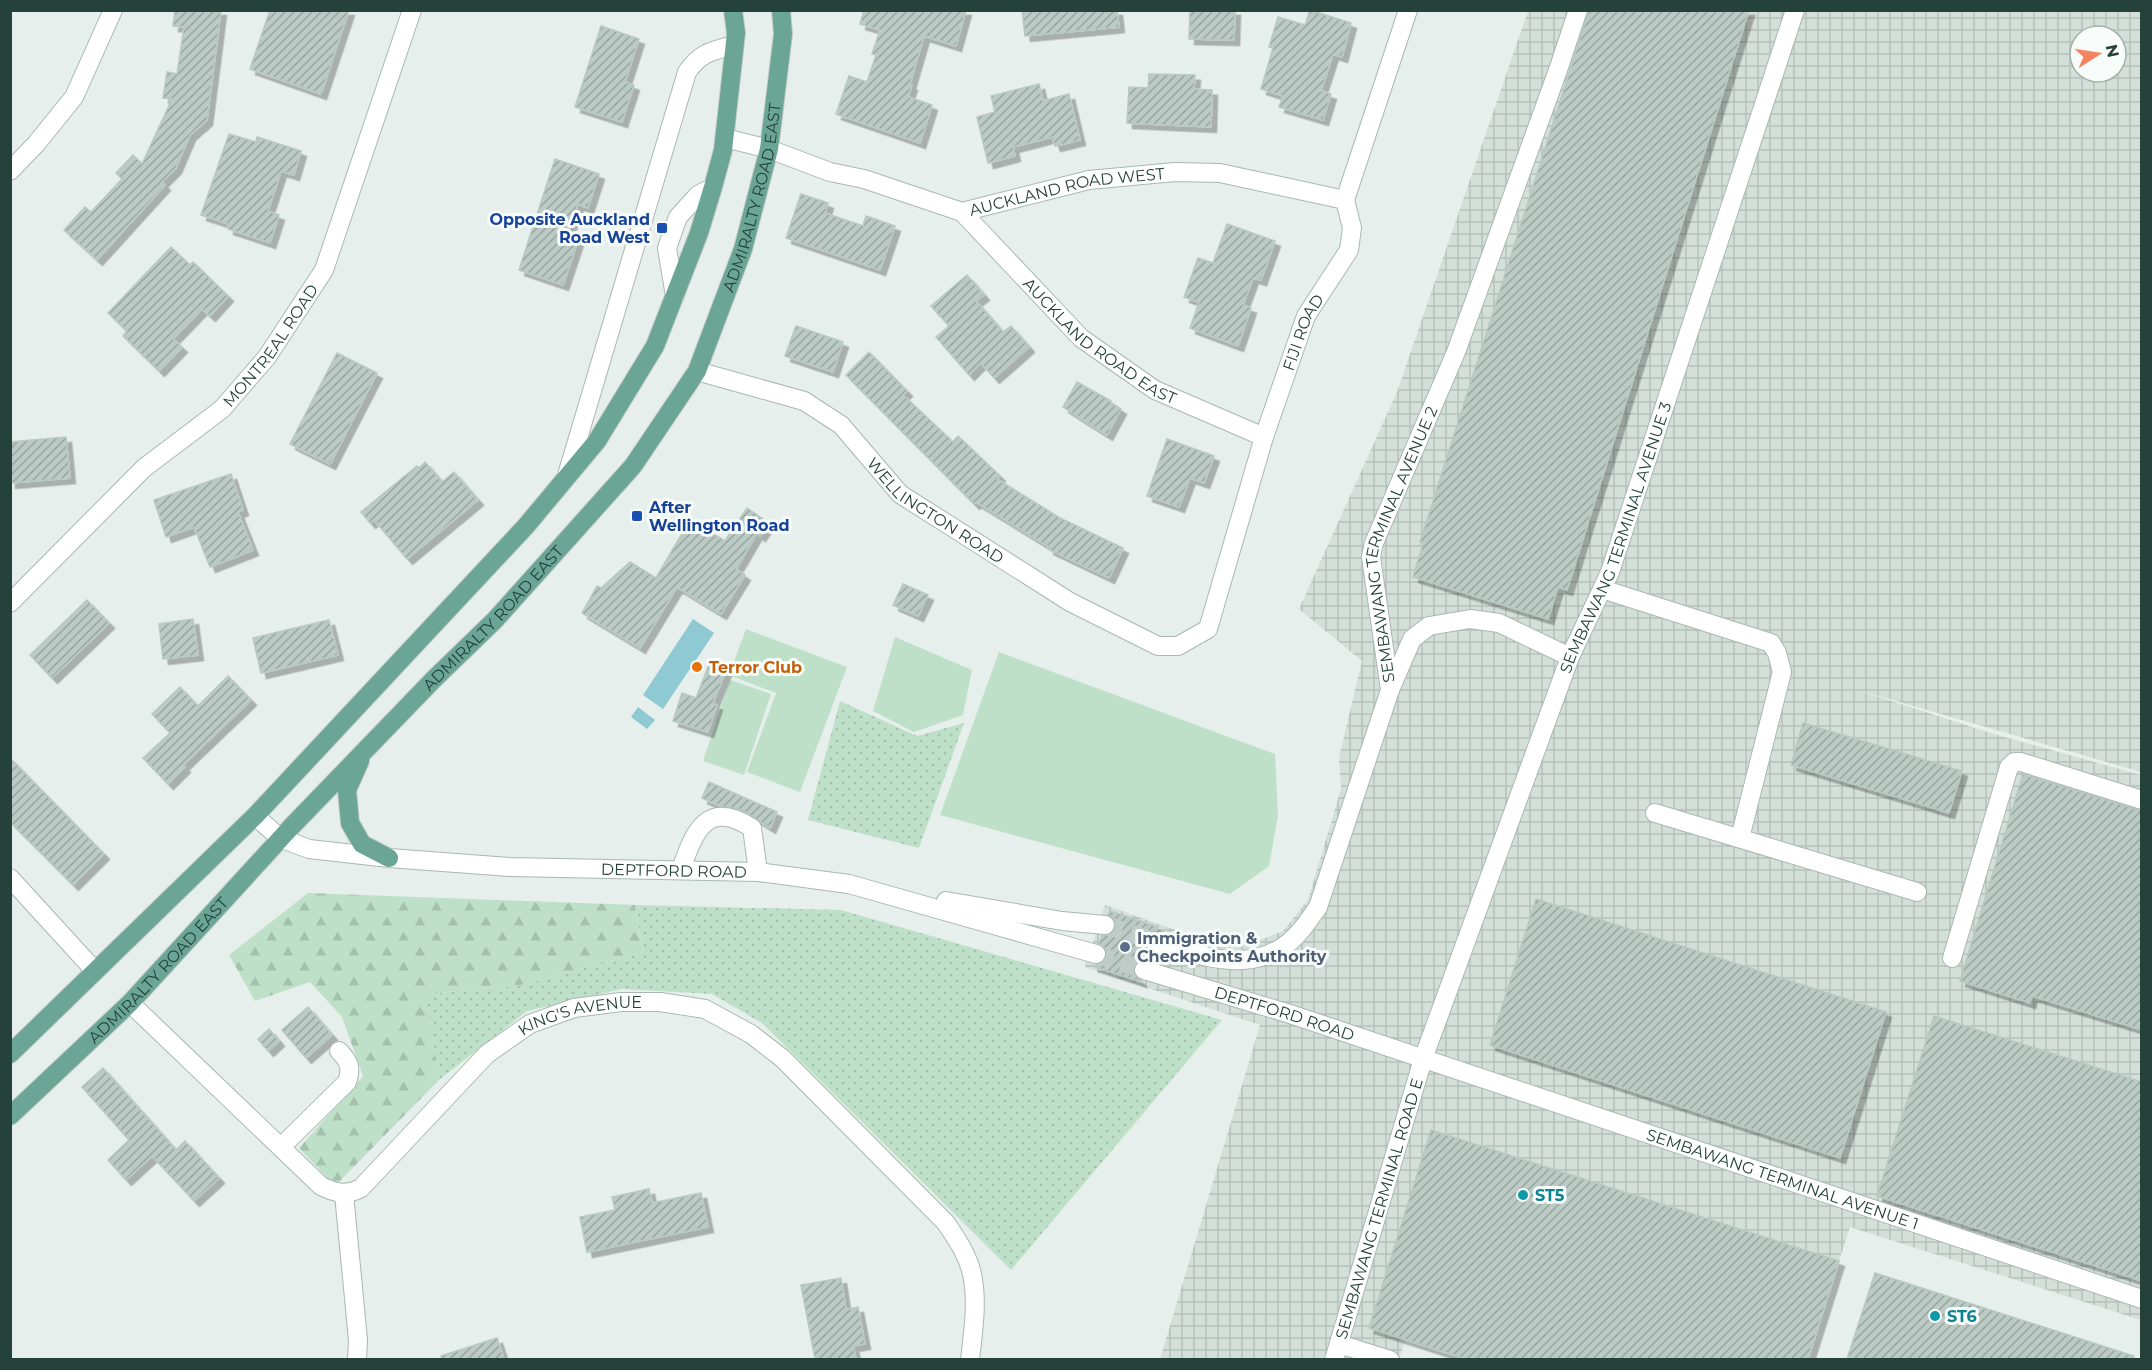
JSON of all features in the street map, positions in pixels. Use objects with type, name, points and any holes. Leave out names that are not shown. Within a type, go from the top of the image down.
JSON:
[{"type":"main road","points":[[10,1054],[255,816],[526,526],[597,441],[649,356],[675,296],[713,187],[723,150],[735,45],[734,10]]},
{"type":"main road","name":"ADMIRALTY ROAD EAST","points":[[10,1116],[130,1003],[280,838],[365,749],[495,620],[633,466],[697,371],[743,249],[769,149],[783,34],[782,10]]},
{"type":"main road","points":[[365,749],[347,790],[350,823],[362,844],[389,858]]},
{"type":"street","points":[[10,171],[36,144],[74,97],[113,10]]},
{"type":"street","name":"MONTREAL ROAD","points":[[10,603],[144,468],[222,409],[267,357],[324,270],[412,10]]},
{"type":"street","points":[[1345,200],[1408,10]]},
{"type":"street","name":"SEMBAWANG TERMINAL AVENUE 2","points":[[1154,941],[1225,961],[1255,959],[1284,947],[1303,928],[1318,907],[1390,690],[1371,557],[1374,543],[1456,352],[1578,10]]},
{"type":"street","name":"SEMBAWANG TERMINAL AVENUE 3","points":[[1423,1059],[1570,657],[1610,572],[1795,10]]},
{"type":"street","points":[[567,475],[687,72],[694,61],[706,52],[735,45]]},
{"type":"street","name":"AUCKLAND ROAD WEST","points":[[724,138],[769,149],[830,172],[864,179],[962,212],[1089,180],[1175,172],[1220,173],[1345,200]]},
{"type":"street","points":[[675,296],[667,248],[674,227],[678,217],[698,195],[713,187]]},
{"type":"street","name":"FIJI ROAD","points":[[1178,646],[1208,629],[1264,437],[1306,316],[1349,250],[1352,228],[1345,200]]},
{"type":"street","name":"AUCKLAND ROAD EAST","points":[[962,212],[1081,338],[1155,390],[1264,437]]},
{"type":"street","name":"WELLINGTON ROAD","points":[[697,371],[804,401],[841,425],[900,494],[1070,602],[1158,646],[1178,646]]},
{"type":"street","points":[[1602,589],[1771,643],[1777,653],[1782,672],[1740,838]]},
{"type":"street","points":[[1390,690],[1412,639],[1429,626],[1460,620],[1499,623],[1570,657]]},
{"type":"street","points":[[1952,958],[2009,767],[2014,762],[2142,800]]},
{"type":"street","points":[[1655,813],[1917,892]]},
{"type":"street","name":"DEPTFORD ROAD","points":[[255,816],[280,838],[309,849],[389,858],[510,867],[758,872],[845,884],[1096,954]]},
{"type":"street","points":[[681,870],[692,836],[705,822],[720,818],[738,819],[752,828],[758,872]]},
{"type":"street","points":[[10,878],[95,971]]},
{"type":"street","points":[[845,884],[1062,921],[1105,925]]},
{"type":"street","name":"DEPTFORD ROAD","points":[[1144,970],[1290,1014],[1423,1059]]},
{"type":"street","name":"KING'S AVENUE","points":[[344,1194],[361,1188],[487,1054],[530,1024],[574,1008],[621,1002],[660,1002],[705,1009],[751,1034],[782,1058],[946,1223],[962,1249],[972,1272],[975,1305],[970,1359]]},
{"type":"street","points":[[130,1003],[321,1186],[332,1192],[344,1194],[358,1340],[357,1359]]},
{"type":"street","points":[[281,1147],[347,1082],[351,1073],[348,1060],[339,1051]]},
{"type":"street","name":"SEMBAWANG TERMINAL AVENUE 1","points":[[1423,1059],[2142,1299]]},
{"type":"street","name":"SEMBAWANG TERMINAL ROAD E","points":[[1337,1352],[1423,1059]]},
{"type":"street","points":[[1337,1352],[1390,1359]]},
{"type":"shaded area","points":[[1528,11],[2141,11],[2141,772],[1851,688],[1994,734],[2141,775],[2141,1320],[1850,1227],[1839,1261],[1431,1130],[1369,1328],[1405,1340],[1399,1359],[1160,1359],[1260,1025],[1085,967],[1105,905],[1223,947],[1250,944],[1283,931],[1308,900],[1341,789],[1339,757],[1362,661],[1299,609],[1397,392]]},
{"type":"green space","points":[[746,629],[847,667],[800,792],[747,772],[776,693],[729,675]]},
{"type":"green space","points":[[895,637],[972,670],[963,715],[914,732],[873,711]]},
{"type":"green space","points":[[999,652],[1275,754],[1278,815],[1269,866],[1230,894],[940,815]]},
{"type":"green space","points":[[730,680],[771,694],[744,775],[703,761]]},
{"type":"green space","points":[[840,701],[917,736],[964,723],[919,848],[808,820]]},
{"type":"green space","points":[[308,893],[635,905],[643,952],[521,985],[426,994],[439,1080],[335,1186],[299,1148],[363,1076],[342,1017],[310,982],[255,1001],[229,955]]},
{"type":"green space","points":[[635,905],[841,910],[1222,1020],[1011,1270],[762,1023],[712,994],[622,989],[527,1011],[439,1080],[425,994],[521,985],[643,952]]},
{"type":"water","points":[[693,619],[714,633],[663,709],[643,695]]},
{"type":"water","points":[[638,707],[655,720],[647,729],[631,717]]},
{"type":"building","points":[[175,10],[221,10],[207,120],[190,135],[176,168],[162,182],[165,185],[97,260],[64,230],[85,207],[91,212],[122,179],[116,173],[133,155],[142,164],[172,99],[163,98],[167,72],[177,74],[184,27],[173,26]]},
{"type":"building","points":[[270,10],[349,10],[321,94],[250,69]]},
{"type":"building","points":[[864,10],[966,10],[956,46],[924,36],[908,97],[932,105],[920,143],[836,114],[849,76],[867,82],[876,55],[872,54],[880,30],[860,24]]},
{"type":"building","points":[[1022,10],[1117,10],[1119,27],[1025,36]]},
{"type":"building","points":[[1190,10],[1235,10],[1234,40],[1189,39]]},
{"type":"building","points":[[1310,10],[1351,23],[1342,57],[1333,54],[1321,91],[1331,94],[1323,120],[1279,107],[1283,96],[1261,89],[1273,48],[1269,47],[1278,17],[1305,25]]},
{"type":"building","points":[[1589,10],[1749,10],[1567,590],[1558,587],[1548,619],[1413,577],[1423,544],[1420,542]]},
{"type":"building","points":[[601,26],[639,39],[625,82],[634,85],[622,122],[575,107]]},
{"type":"building","points":[[1149,74],[1195,75],[1194,89],[1212,90],[1211,127],[1127,123],[1129,87],[1148,88]]},
{"type":"building","points":[[1039,84],[1043,101],[1069,94],[1080,140],[1055,146],[1052,137],[1013,147],[1015,156],[988,163],[977,117],[995,112],[991,96]]},
{"type":"building","points":[[229,134],[256,142],[257,137],[301,151],[294,175],[281,171],[268,211],[279,215],[270,243],[228,229],[229,224],[201,215]]},
{"type":"building","points":[[555,159],[599,174],[588,208],[578,204],[568,233],[579,237],[563,285],[519,270]]},
{"type":"building","points":[[801,194],[828,203],[825,213],[863,226],[866,216],[895,226],[880,270],[786,238]]},
{"type":"building","points":[[1227,224],[1275,241],[1261,280],[1253,278],[1243,305],[1251,308],[1238,346],[1190,328],[1199,302],[1184,297],[1198,258],[1213,263]]},
{"type":"building","points":[[171,247],[190,265],[193,262],[228,296],[210,316],[202,309],[173,339],[182,347],[159,371],[123,336],[127,331],[108,313]]},
{"type":"building","points":[[967,275],[984,295],[976,301],[1003,332],[1011,326],[1029,347],[994,378],[981,363],[969,375],[936,337],[949,326],[931,306]]},
{"type":"building","points":[[796,326],[843,342],[833,372],[785,356]]},
{"type":"building","points":[[869,352],[907,391],[903,395],[953,442],[958,436],[1000,476],[997,479],[1060,518],[1123,548],[1109,578],[1048,549],[1049,547],[976,502],[974,504],[846,375]]},
{"type":"building","points":[[337,353],[377,373],[330,464],[290,444]]},
{"type":"building","points":[[1077,382],[1121,409],[1107,435],[1063,407]]},
{"type":"building","points":[[66,437],[70,478],[10,483],[10,442]]},
{"type":"building","points":[[1167,439],[1214,456],[1204,483],[1190,478],[1179,507],[1147,496]]},
{"type":"building","points":[[425,462],[442,482],[454,472],[478,500],[407,559],[374,520],[370,523],[361,512]]},
{"type":"building","points":[[231,474],[243,510],[238,512],[253,550],[210,567],[194,527],[166,537],[154,500]]},
{"type":"building","points":[[747,508],[769,523],[760,536],[757,533],[736,569],[745,575],[721,614],[677,587],[640,648],[582,613],[597,586],[601,588],[630,562],[656,578],[690,520],[725,541]]},
{"type":"building","points":[[903,584],[928,595],[918,616],[893,605]]},
{"type":"building","points":[[87,600],[109,623],[52,678],[30,655]]},
{"type":"building","points":[[193,619],[198,655],[163,659],[159,624]]},
{"type":"building","points":[[329,620],[338,655],[261,673],[253,638]]},
{"type":"building","points":[[710,662],[727,668],[713,703],[717,705],[708,732],[673,721],[682,693],[696,698]]},
{"type":"building","points":[[228,676],[251,700],[183,765],[185,767],[168,784],[143,758],[170,733],[152,714],[180,687],[198,706]]},
{"type":"building","points":[[1803,723],[1962,771],[1949,813],[1791,765]]},
{"type":"building","points":[[10,758],[104,854],[73,885],[10,822]]},
{"type":"building","points":[[2023,774],[2142,811],[2142,1030],[2032,996],[2030,1003],[1960,981]]},
{"type":"building","points":[[709,782],[777,812],[770,828],[742,810],[720,806],[702,798]]},
{"type":"building","points":[[1536,899],[1886,1012],[1840,1158],[1490,1045]]},
{"type":"building","points":[[1110,911],[1158,927],[1157,930],[1147,932],[1143,938],[1145,948],[1150,952],[1148,959],[1141,959],[1133,966],[1133,973],[1141,982],[1092,966],[1099,965],[1107,958],[1107,951],[1099,943],[1102,936],[1110,935],[1116,927],[1115,920],[1108,915]]},
{"type":"building","points":[[308,1007],[332,1035],[306,1058],[282,1030]]},
{"type":"building","points":[[1934,1016],[2142,1082],[2142,1281],[1877,1196]]},
{"type":"building","points":[[269,1029],[279,1041],[268,1051],[258,1039]]},
{"type":"building","points":[[103,1068],[176,1150],[185,1141],[219,1178],[194,1201],[152,1156],[126,1180],[108,1160],[129,1140],[82,1087]]},
{"type":"building","name":"ST5","points":[[1431,1130],[1839,1261],[1808,1359],[1466,1359],[1369,1328]]},
{"type":"building","points":[[649,1189],[652,1203],[701,1193],[708,1227],[587,1252],[580,1217],[615,1210],[612,1197]]},
{"type":"building","name":"ST6","points":[[1875,1273],[2134,1356],[2134,1359],[1847,1359]]},
{"type":"building","points":[[841,1278],[846,1310],[858,1307],[865,1344],[853,1346],[856,1359],[815,1359],[801,1285]]},
{"type":"building","points":[[497,1338],[504,1359],[442,1359],[441,1356]]},
{"type":"tunnel","points":[[1105,925],[1154,941]]},
{"type":"tunnel","points":[[1096,954],[1144,970]]},
{"type":"place","name":"Opposite Auckland Road West","points":[[662,228]]},
{"type":"place","name":"After Wellington Road","points":[[637,516]]},
{"type":"place","name":"Terror Club","points":[[697,667]]},
{"type":"place","name":"Immigration & Checkpoints Authority","points":[[1125,947]]},
{"type":"place","name":"ST5","points":[[1523,1195]]},
{"type":"place","name":"ST6","points":[[1935,1316]]}]
